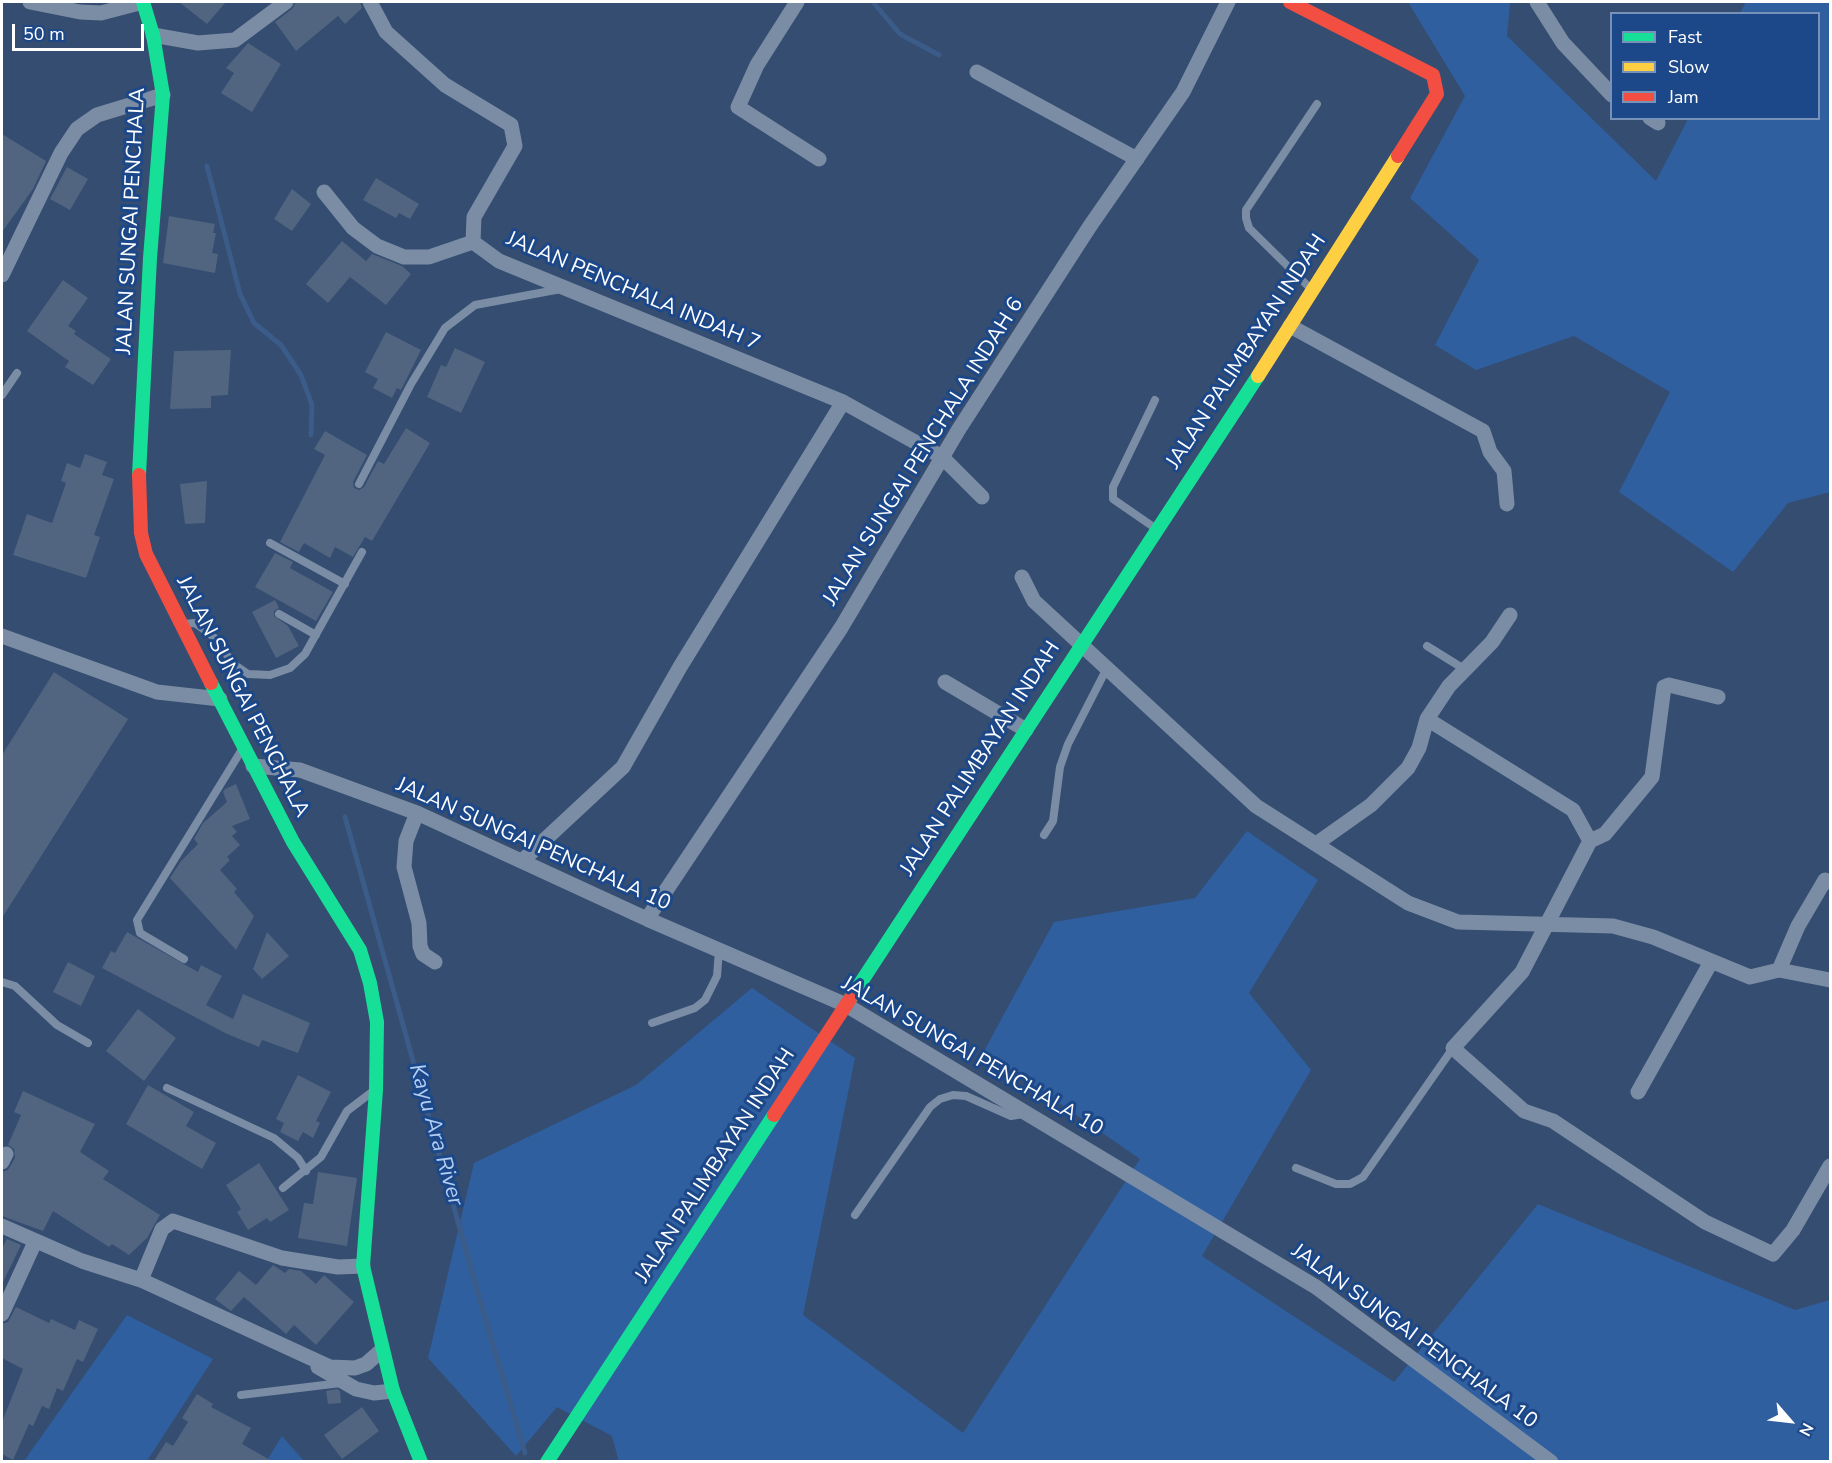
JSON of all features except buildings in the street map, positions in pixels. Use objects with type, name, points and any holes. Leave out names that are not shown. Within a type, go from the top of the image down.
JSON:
[{"type":"street","points":[[30,2],[80,12],[101,13],[143,2]]},
{"type":"street","name":"JALAN SUNGAI PENCHALA","points":[[143,2],[153,35],[163,94],[150,258],[138,493],[141,533],[146,554],[243,747],[293,842],[360,950],[370,983],[377,1022],[376,1090],[363,1266],[393,1391],[421,1461]]},
{"type":"street","points":[[153,35],[198,42],[235,40],[286,2]]},
{"type":"street","name":"JALAN PENCHALA INDAH 7","points":[[370,2],[386,32],[445,85],[511,125],[515,146],[474,217],[473,242],[499,261],[843,402],[942,457],[982,497]]},
{"type":"street","points":[[797,2],[757,65],[738,107],[819,159]]},
{"type":"street","name":"JALAN SUNGAI PENCHALA INDAH 6","points":[[646,919],[841,628],[942,457],[1090,226],[1183,92],[1228,2]]},
{"type":"street","name":"JALAN PALIMBAYAN INDAH","points":[[547,1461],[1313,291],[1437,94],[1433,75],[1290,2]]},
{"type":"street","points":[[1537,2],[1563,44],[1610,94]]},
{"type":"street","points":[[977,72],[1137,159]]},
{"type":"street","points":[[2,274],[61,153],[77,129],[97,115],[163,94]]},
{"type":"street","points":[[324,192],[353,228],[377,246],[404,257],[429,257],[473,242]]},
{"type":"street","points":[[1290,326],[1483,432],[1490,452],[1504,471],[1507,504]]},
{"type":"street","points":[[522,861],[623,767],[680,667],[843,402]]},
{"type":"street","points":[[1022,577],[1034,601],[1256,806],[1408,903],[1458,922],[1613,926],[1653,937],[1750,977],[1779,970],[1830,980]]},
{"type":"street","points":[[1316,844],[1371,805],[1408,768],[1419,748],[1427,719],[1510,615]]},
{"type":"street","points":[[2,636],[157,692],[220,699]]},
{"type":"street","points":[[945,682],[1026,730]]},
{"type":"street","points":[[1718,697],[1669,685],[1664,687],[1652,777],[1605,834],[1590,842],[1522,972],[1454,1048],[1524,1111],[1553,1121],[1704,1222],[1773,1254],[1793,1230],[1830,1166]]},
{"type":"street","points":[[1427,719],[1573,810],[1590,842]]},
{"type":"street","name":"JALAN SUNGAI PENCHALA 10","points":[[253,766],[300,770],[417,813],[646,919],[846,1005],[1316,1287],[1551,1461]]},
{"type":"street","points":[[417,813],[406,841],[404,867],[418,923],[420,946],[423,954],[435,962]]},
{"type":"street","points":[[1779,970],[1798,926],[1829,877]]},
{"type":"street","points":[[1638,1092],[1711,962]]},
{"type":"street","points":[[141,1280],[162,1229],[173,1221],[282,1258],[338,1267],[363,1266]]},
{"type":"street","points":[[2,1226],[35,1242],[141,1280],[330,1367],[348,1368],[366,1364],[382,1350]]},
{"type":"street","points":[[2,1314],[35,1242]]},
{"type":"street","points":[[300,1355],[342,1383],[356,1389],[374,1393],[393,1391]]},
{"type":"lane","points":[[1313,291],[1249,228],[1246,210],[1317,104]]},
{"type":"lane","points":[[359,484],[411,384],[445,328],[475,305],[566,288]]},
{"type":"lane","points":[[2,395],[17,373]]},
{"type":"lane","points":[[1155,400],[1113,487],[1113,499],[1156,529]]},
{"type":"lane","points":[[270,543],[345,584]]},
{"type":"lane","points":[[181,624],[195,623],[210,634],[219,642],[232,663],[248,674],[270,675],[290,668],[305,654],[362,552]]},
{"type":"lane","points":[[279,614],[316,635]]},
{"type":"lane","points":[[1427,646],[1469,666]]},
{"type":"lane","points":[[1044,835],[1053,821],[1060,767],[1068,744],[1107,668]]},
{"type":"lane","points":[[184,958],[140,933],[137,920],[243,747]]},
{"type":"lane","points":[[652,1023],[696,1008],[705,1000],[717,976],[719,950]]},
{"type":"lane","points":[[2,982],[15,986],[57,1024],[88,1043]]},
{"type":"lane","points":[[1296,1168],[1336,1184],[1350,1184],[1363,1177],[1454,1048]]},
{"type":"lane","points":[[167,1088],[274,1138],[298,1158],[306,1171]]},
{"type":"lane","points":[[283,1188],[321,1157],[347,1111],[376,1090]]},
{"type":"lane","points":[[855,1215],[930,1107],[940,1099],[953,1095],[966,1096],[1011,1116],[1028,1113]]},
{"type":"lane","points":[[241,1395],[342,1383],[348,1368]]},
{"type":"shaded area","points":[[1408,2],[1510,2],[1507,36],[1656,181],[1687,120],[1820,120],[1820,12],[1741,12],[1746,2],[1830,2],[1830,492],[1788,503],[1733,572],[1619,492],[1670,392],[1574,336],[1476,370],[1435,345],[1479,260],[1410,198],[1465,96]]},
{"type":"shaded area","points":[[1247,831],[1318,880],[1249,993],[1311,1070],[1202,1256],[1394,1382],[1538,1204],[1795,1310],[1830,1300],[1830,1461],[619,1462],[612,1436],[557,1407],[516,1456],[428,1358],[474,1163],[636,1085],[752,988],[855,1058],[803,1315],[963,1433],[1140,1159],[984,1051],[1054,922],[1195,898]]},
{"type":"shaded area","points":[[127,1315],[213,1359],[147,1461],[24,1461]]},
{"type":"shaded area","points":[[282,1436],[304,1461],[266,1462]]},
{"type":"waterway","points":[[873,2],[900,34],[939,55]]},
{"type":"waterway","name":"Kayu Ara River","points":[[207,166],[240,294],[254,323],[281,345],[301,375],[312,405],[311,435]]},
{"type":"waterway","name":"Kayu Ara River","points":[[345,817],[525,1453]]},
{"type":"traffic: fast","points":[[139,475],[150,258],[163,95],[153,35],[143,2]]},
{"type":"traffic: fast","points":[[850,999],[1258,376]]},
{"type":"traffic: fast","points":[[211,683],[293,842],[360,950],[370,983],[377,1022],[376,1090],[363,1266],[393,1391],[421,1462]]},
{"type":"traffic: fast","points":[[547,1462],[774,1115]]},
{"type":"traffic: slow","points":[[1258,376],[1398,156]]},
{"type":"traffic: jam","points":[[1290,2],[1433,75],[1437,94],[1398,156]]},
{"type":"traffic: jam","points":[[139,475],[141,533],[146,554],[211,683]]},
{"type":"traffic: jam","points":[[774,1115],[850,999]]}]
